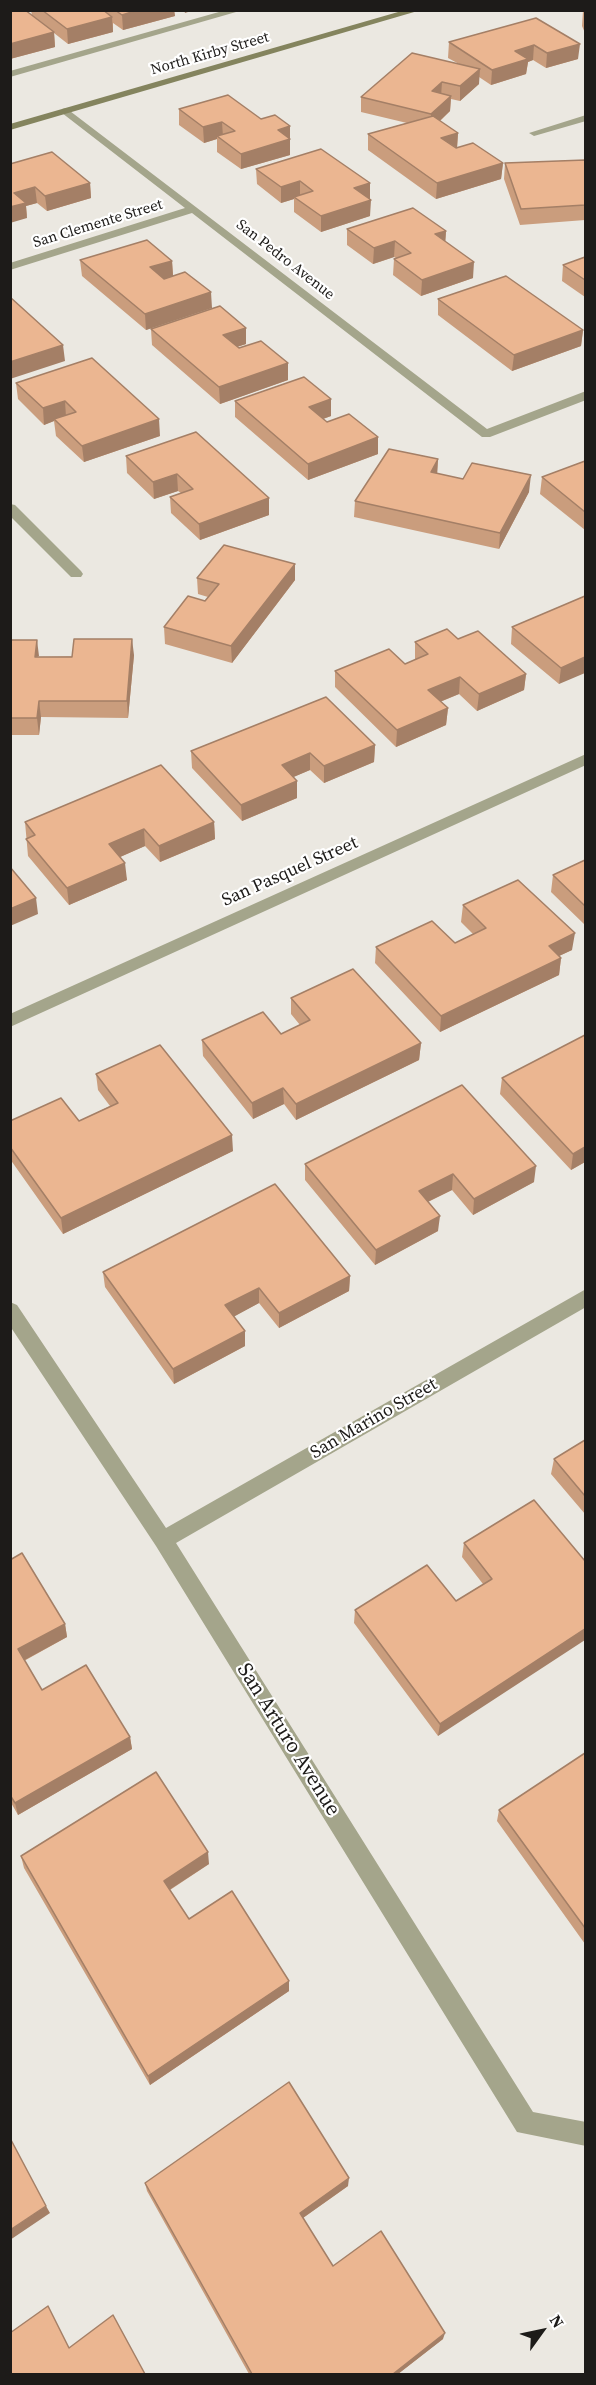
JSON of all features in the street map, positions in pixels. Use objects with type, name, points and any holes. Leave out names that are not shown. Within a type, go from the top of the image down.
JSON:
[{"type":"street","points":[[10,74],[239,10]]},
{"type":"street","name":"North Kirby Street","points":[[10,127],[417,10]]},
{"type":"street","name":"San Pedro Avenue","points":[[66,111],[486,434],[585,395]]},
{"type":"street","points":[[534,133],[585,118]]},
{"type":"street","name":"San Clemente Street","points":[[10,267],[194,209]]},
{"type":"street","points":[[10,508],[76,573]]},
{"type":"street","name":"San Pasquel Street","points":[[10,1021],[585,759]]},
{"type":"street","name":"San Marino Street","points":[[164,1540],[585,1297]]},
{"type":"street","name":"San Arturo Avenue","points":[[10,1310],[164,1540],[526,2123],[585,2134]]},
{"type":"building","points":[[25,10],[54,32],[10,44],[10,12]]},
{"type":"building","points":[[42,10],[103,10],[112,17],[67,29]]},
{"type":"building","points":[[115,10],[138,10],[122,15]]},
{"type":"building","points":[[536,18],[580,44],[547,53],[534,45],[515,51],[528,59],[492,70],[449,42]]},
{"type":"building","points":[[412,53],[480,69],[460,86],[442,82],[432,91],[451,96],[431,114],[361,97]]},
{"type":"building","points":[[228,95],[261,119],[275,115],[290,126],[278,130],[290,139],[241,154],[217,136],[235,131],[222,122],[203,127],[179,109]]},
{"type":"building","points":[[433,116],[458,133],[441,138],[456,148],[473,143],[503,163],[437,183],[368,134]]},
{"type":"building","points":[[321,149],[370,183],[354,188],[371,200],[321,216],[294,197],[313,191],[300,181],[281,187],[256,169]]},
{"type":"building","points":[[52,152],[90,183],[45,196],[35,187],[14,193],[26,203],[10,207],[10,164]]},
{"type":"building","points":[[585,160],[585,205],[521,209],[505,163]]},
{"type":"building","points":[[413,208],[446,231],[435,234],[474,262],[422,280],[394,259],[411,253],[395,241],[374,248],[347,229]]},
{"type":"building","points":[[147,240],[172,261],[150,267],[164,279],[185,272],[211,292],[145,314],[80,260]]},
{"type":"building","points":[[585,257],[585,280],[563,265]]},
{"type":"building","points":[[506,276],[583,330],[514,355],[438,299]]},
{"type":"building","points":[[10,297],[63,345],[10,362]]},
{"type":"building","points":[[220,306],[246,328],[223,335],[239,348],[261,341],[288,363],[219,387],[151,329]]},
{"type":"building","points":[[92,358],[159,419],[82,446],[54,419],[76,412],[65,401],[43,408],[16,383]]},
{"type":"building","points":[[304,377],[331,399],[309,407],[327,422],[349,414],[378,437],[308,464],[235,401]]},
{"type":"building","points":[[196,432],[269,498],[199,524],[170,497],[193,489],[177,474],[153,482],[126,456]]},
{"type":"building","points":[[389,449],[438,459],[431,472],[463,479],[472,463],[531,475],[500,533],[355,501]]},
{"type":"building","points":[[585,461],[585,512],[542,477]]},
{"type":"building","points":[[224,545],[295,564],[231,646],[164,627],[188,596],[205,601],[219,584],[197,578]]},
{"type":"building","points":[[585,596],[585,657],[561,668],[512,627]]},
{"type":"building","points":[[447,629],[458,639],[478,631],[526,674],[479,694],[460,677],[428,690],[448,708],[397,730],[335,671],[389,649],[405,664],[428,654],[415,642]]},
{"type":"building","points":[[74,639],[132,639],[127,701],[39,701],[37,718],[10,718],[10,640],[37,640],[35,657],[72,657]]},
{"type":"building","points":[[326,697],[375,745],[324,766],[310,753],[282,765],[297,781],[241,805],[191,751]]},
{"type":"building","points":[[161,765],[214,822],[159,846],[144,829],[109,844],[125,863],[67,888],[26,839],[35,835],[25,822]]},
{"type":"building","points":[[585,860],[585,906],[553,875]]},
{"type":"building","points":[[10,867],[36,898],[10,909]]},
{"type":"building","points":[[518,880],[575,933],[549,946],[561,958],[441,1016],[376,947],[432,921],[455,943],[486,928],[463,905]]},
{"type":"building","points":[[353,969],[421,1043],[296,1104],[283,1088],[252,1103],[202,1040],[263,1012],[281,1034],[310,1020],[291,998]]},
{"type":"building","points":[[585,1035],[585,1147],[573,1154],[502,1078]]},
{"type":"building","points":[[160,1045],[232,1135],[61,1218],[10,1147],[10,1121],[61,1098],[79,1121],[118,1103],[96,1074]]},
{"type":"building","points":[[462,1085],[536,1166],[474,1199],[453,1174],[419,1191],[440,1216],[376,1250],[305,1164]]},
{"type":"building","points":[[275,1184],[350,1276],[279,1313],[259,1288],[225,1305],[245,1331],[173,1369],[103,1272]]},
{"type":"building","points":[[585,1440],[585,1496],[554,1459]]},
{"type":"building","points":[[534,1500],[585,1561],[585,1629],[440,1724],[355,1610],[427,1565],[456,1601],[492,1579],[464,1543]]},
{"type":"building","points":[[22,1553],[65,1624],[18,1649],[42,1690],[86,1665],[130,1737],[15,1803],[10,1795],[10,1560]]},
{"type":"building","points":[[585,1753],[585,1928],[499,1810]]},
{"type":"building","points":[[156,1772],[208,1852],[164,1881],[189,1919],[232,1891],[289,1981],[148,2076],[21,1856]]},
{"type":"building","points":[[289,2082],[349,2178],[300,2213],[333,2266],[381,2231],[445,2333],[393,2374],[252,2374],[145,2183]]},
{"type":"building","points":[[10,2138],[46,2206],[10,2230]]},
{"type":"building","points":[[48,2306],[69,2348],[113,2315],[145,2374],[10,2374],[10,2333]]}]
